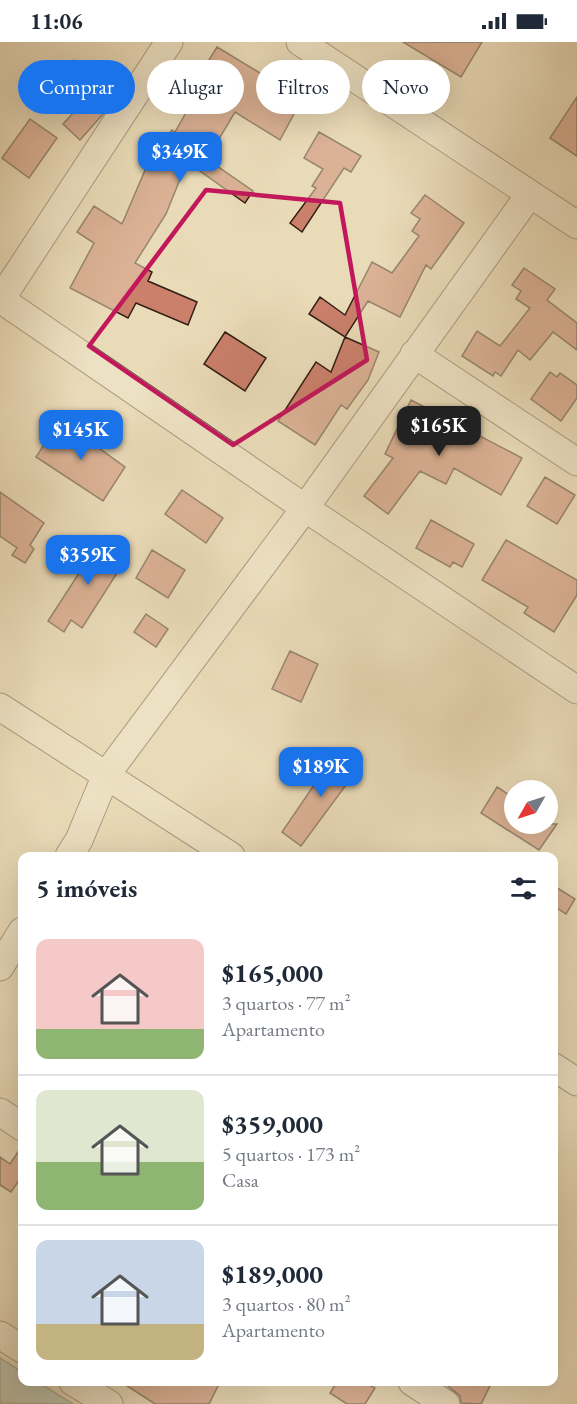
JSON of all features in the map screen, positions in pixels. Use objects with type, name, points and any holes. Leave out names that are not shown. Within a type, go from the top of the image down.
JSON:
[{"type":"street","points":[[170,42],[0,299],[305,508],[577,690]]},
{"type":"street","points":[[300,42],[577,225]]},
{"type":"street","points":[[72,852],[79,840],[106,775],[305,508],[530,194]]},
{"type":"street","points":[[414,354],[577,462]]},
{"type":"street","points":[[0,707],[225,852]]},
{"type":"street","points":[[0,967],[18,938]]},
{"type":"street","points":[[558,1070],[577,1082]]},
{"type":"street","points":[[0,1112],[18,1124]]},
{"type":"street","points":[[0,1335],[18,1346]]},
{"type":"street","points":[[80,1386],[109,1404]]},
{"type":"street","points":[[418,1386],[446,1404]]},
{"type":"highlighted area","points":[[206,190],[340,203],[367,360],[233,445],[89,346]]},
{"type":"water","points":[[0,1358],[18,1369],[18,1386],[44,1386],[73,1404],[0,1403]]},
{"type":"building","points":[[403,42],[482,42],[461,77],[450,70],[450,60],[433,60]]},
{"type":"building","points":[[217,47],[239,60],[209,60]]},
{"type":"building","points":[[244,63],[256,71],[256,114],[294,114],[280,140],[238,114],[244,114]]},
{"type":"building","points":[[577,97],[577,156],[550,138]]},
{"type":"building","points":[[72,114],[103,114],[80,140],[63,124]]},
{"type":"building","points":[[185,114],[234,114],[207,159],[253,191],[245,203],[187,162],[166,214],[135,263],[152,272],[148,281],[197,302],[188,325],[136,303],[128,318],[70,288],[94,243],[77,232],[94,206],[122,224],[149,161],[172,130],[175,132]]},
{"type":"building","points":[[30,119],[57,138],[29,178],[2,158]]},
{"type":"building","points":[[319,132],[361,156],[351,172],[344,168],[302,232],[290,223],[316,188],[312,186],[323,169],[304,158]]},
{"type":"building","points":[[425,195],[464,223],[431,269],[426,265],[400,317],[368,301],[345,337],[309,314],[320,297],[345,315],[372,262],[392,273],[419,236],[412,231],[420,219],[411,213]]},
{"type":"building","points":[[524,268],[555,289],[547,300],[577,323],[577,350],[553,332],[530,360],[518,350],[501,376],[495,372],[493,376],[462,356],[477,331],[500,346],[530,308],[516,299],[521,291],[512,285]]},
{"type":"building","points":[[225,332],[266,358],[245,391],[204,364]]},
{"type":"building","points":[[345,337],[379,352],[368,380],[347,409],[341,405],[315,445],[278,421],[316,362],[331,372]]},
{"type":"building","points":[[550,372],[557,377],[560,373],[577,385],[577,398],[561,421],[531,399]]},
{"type":"building","points":[[411,400],[522,458],[501,495],[454,468],[446,484],[420,471],[388,514],[364,496],[393,458],[385,454]]},
{"type":"building","points":[[60,420],[125,467],[103,501],[36,457]]},
{"type":"building","points":[[545,477],[575,495],[557,524],[527,506]]},
{"type":"building","points":[[182,490],[223,518],[206,543],[165,514]]},
{"type":"building","points":[[0,492],[44,523],[30,545],[34,549],[25,563],[12,555],[17,548],[0,536]]},
{"type":"building","points":[[431,520],[474,544],[462,567],[453,562],[450,567],[416,548]]},
{"type":"building","points":[[95,539],[126,559],[82,628],[71,620],[64,632],[48,621],[83,567],[79,565]]},
{"type":"building","points":[[506,540],[577,580],[577,595],[554,632],[524,613],[528,607],[482,580]]},
{"type":"building","points":[[152,550],[185,570],[168,598],[136,578]]},
{"type":"building","points":[[146,614],[168,629],[156,647],[134,632]]},
{"type":"building","points":[[290,651],[318,664],[301,702],[272,689]]},
{"type":"building","points":[[338,750],[360,766],[301,846],[282,832]]},
{"type":"building","points":[[497,787],[504,792],[504,828],[481,813]]},
{"type":"building","points":[[514,834],[550,834],[539,850]]},
{"type":"building","points":[[558,888],[575,899],[566,914],[558,909]]},
{"type":"building","points":[[18,1152],[18,1182],[11,1192],[0,1185],[0,1157],[10,1164]]},
{"type":"building","points":[[127,1386],[218,1386],[209,1404],[155,1404]]},
{"type":"building","points":[[334,1386],[371,1386],[375,1388],[365,1404],[347,1404],[330,1393]]},
{"type":"building","points":[[448,1386],[490,1386],[481,1404],[461,1403],[460,1396]]}]
